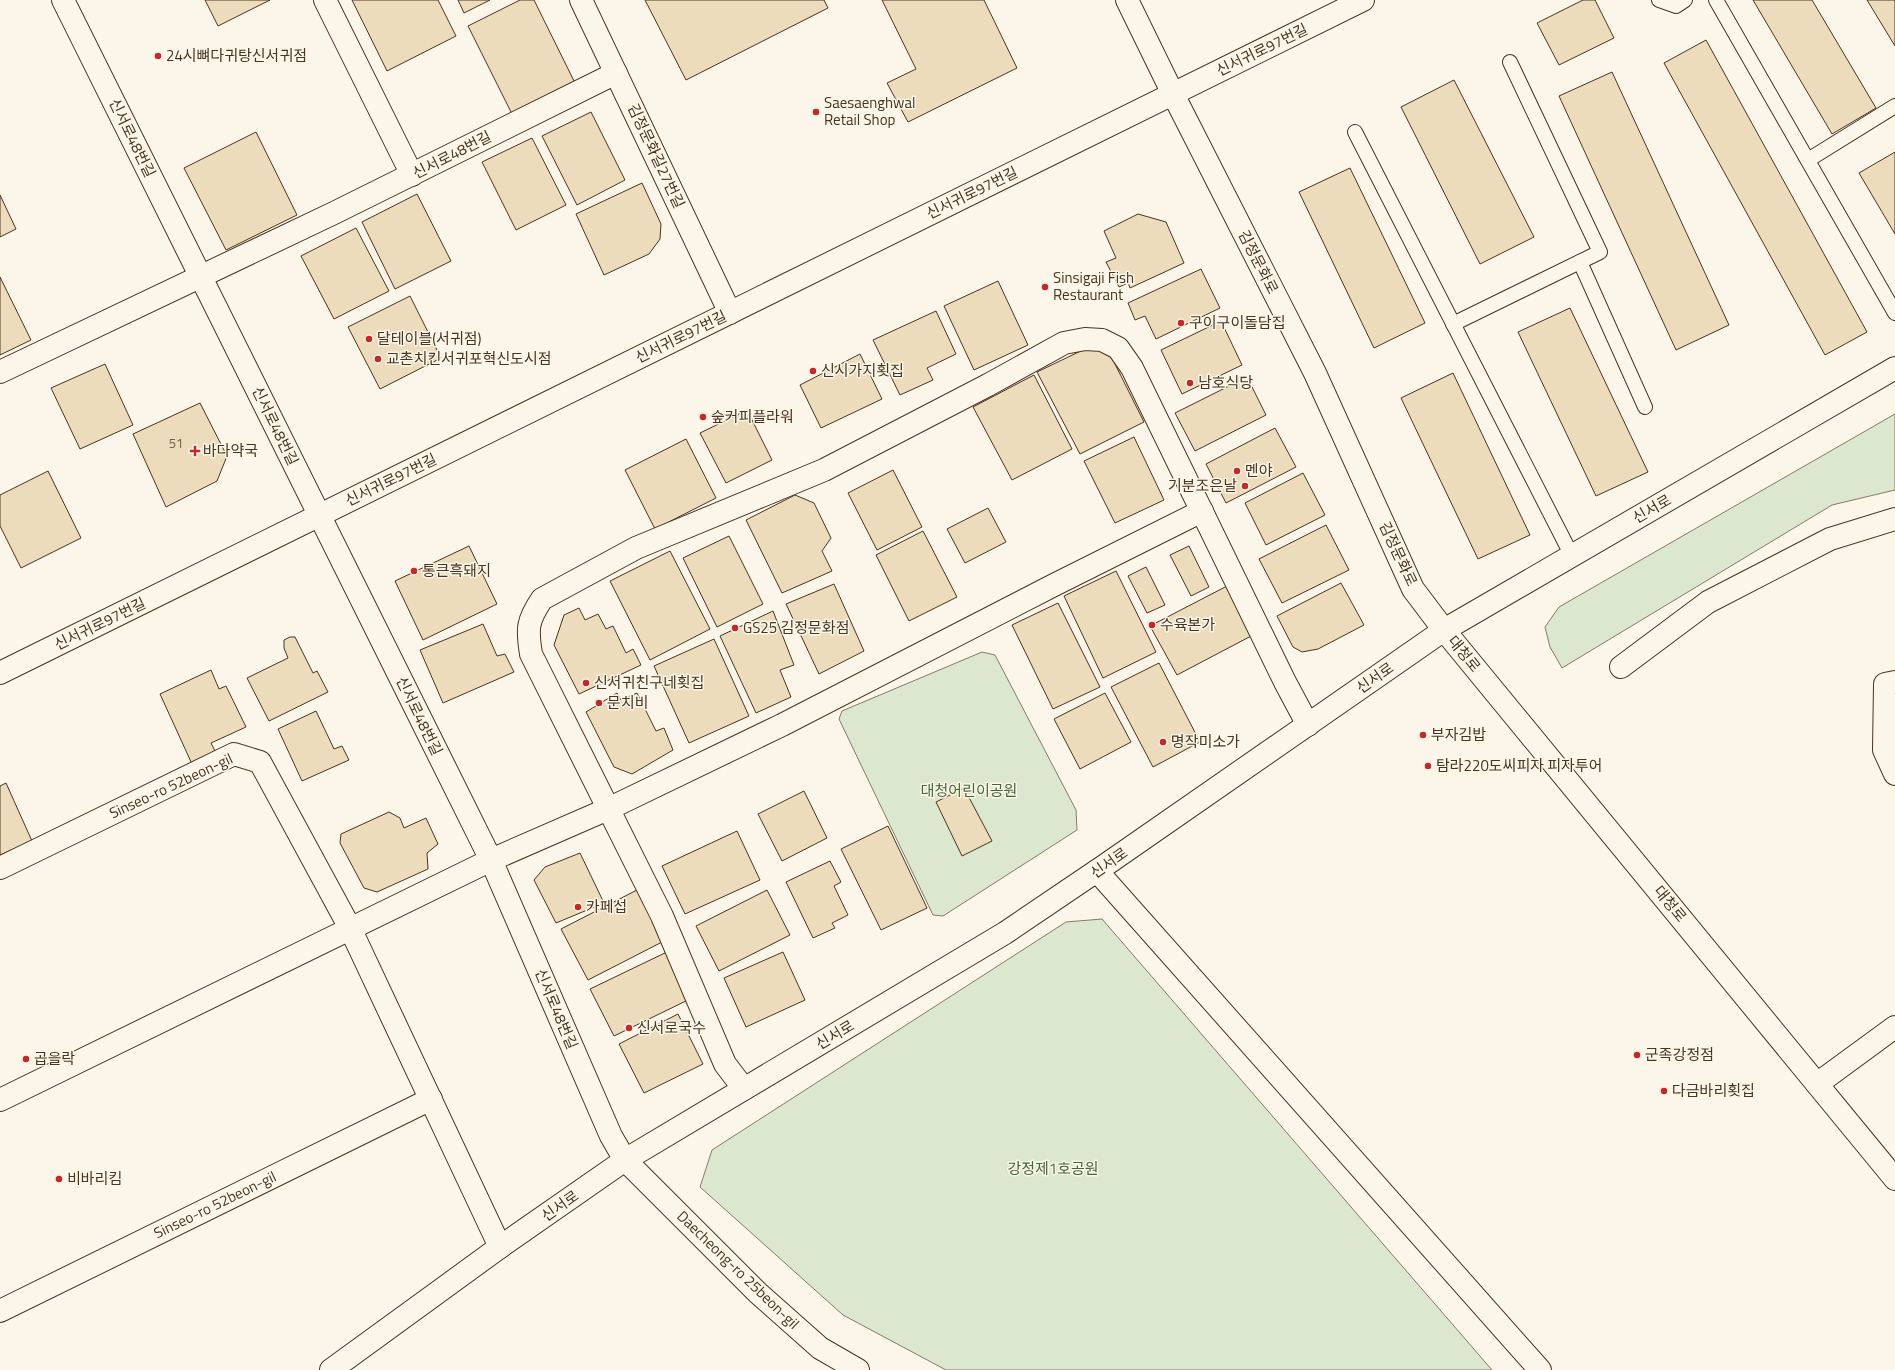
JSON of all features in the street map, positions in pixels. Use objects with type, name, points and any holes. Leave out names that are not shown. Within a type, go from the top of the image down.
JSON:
[{"type":"street","name":"신서로48번길","points":[[63,0],[491,860],[611,1136],[625,1160]]},
{"type":"street","points":[[326,0],[412,175]]},
{"type":"street","name":"김정문화길27번길","points":[[582,0],[730,313]]},
{"type":"street","name":"김정문화로","points":[[1128,0],[1173,94],[1315,373],[1413,589],[1444,630]]},
{"type":"street","name":"신서귀로97번길","points":[[0,673],[1363,0]]},
{"type":"street","name":"신서로48번길","points":[[0,372],[412,175],[616,73]]},
{"type":"street","points":[[744,1089],[725,1064],[662,916],[531,654],[527,629],[534,611],[542,599],[636,548],[824,470],[988,386],[1064,343],[1085,339],[1102,340],[1118,348],[1132,368],[1308,725]]},
{"type":"street","name":"신서로","points":[[331,1370],[500,1247],[625,1160],[1005,933],[1097,871],[1444,630],[1895,368]]},
{"type":"street","points":[[0,1100],[491,860],[608,809],[782,725],[1054,584],[1202,511]]},
{"type":"street","points":[[1621,667],[1708,602],[1830,539],[1895,519]]},
{"type":"street","name":"대청로","points":[[1444,630],[1895,1179]]},
{"type":"street","points":[[1895,682],[1885,684],[1884,750],[1895,774]]},
{"type":"street","name":"Sinseo-ro 52beon-gil","points":[[0,868],[234,754],[260,762],[350,928],[500,1247]]},
{"type":"street","points":[[1097,871],[1540,1370]]},
{"type":"street","points":[[1817,1084],[1895,1027]]},
{"type":"street","name":"Sinseo-ro 52beon-gil","points":[[0,1311],[431,1099]]},
{"type":"street","name":"Daecheong-ro 25beon-gil","points":[[625,1160],[758,1293],[820,1348],[858,1370]]},
{"type":"lane","points":[[1659,0],[1676,6],[1685,0]]},
{"type":"lane","points":[[1716,0],[1895,313]]},
{"type":"lane","points":[[1453,324],[1600,252],[1510,62]]},
{"type":"lane","points":[[1808,160],[1895,106]]},
{"type":"lane","points":[[1355,132],[1572,556]]},
{"type":"lane","points":[[1580,262],[1645,407]]},
{"type":"green space","points":[[1895,414],[1895,490],[1832,505],[1562,668],[1550,647],[1545,627],[1559,607]]},
{"type":"green space","name":"대청어린이공원","points":[[982,652],[995,655],[1076,810],[1077,830],[943,916],[933,915],[839,719],[842,711]]},
{"type":"green space","name":"강정제1호공원","points":[[1102,919],[1492,1370],[946,1370],[843,1315],[700,1187],[712,1150],[1066,922]]},
{"type":"building","points":[[205,0],[270,0],[218,26]]},
{"type":"building","points":[[352,0],[438,0],[456,36],[387,71]]},
{"type":"building","points":[[458,0],[490,0],[464,13]]},
{"type":"building","points":[[520,0],[534,0],[575,83],[512,114],[468,26]]},
{"type":"building","points":[[645,0],[824,0],[828,8],[686,80]]},
{"type":"building","points":[[882,0],[984,0],[1017,68],[908,122],[887,83],[916,69]]},
{"type":"building","points":[[1583,0],[1595,0],[1614,38],[1559,65],[1537,23]]},
{"type":"building","points":[[1753,0],[1812,0],[1876,108],[1832,134]]},
{"type":"building","points":[[1867,0],[1895,0],[1895,46]]},
{"type":"building","points":[[1706,40],[1867,332],[1825,355],[1664,63]]},
{"type":"building","points":[[1612,72],[1729,325],[1676,350],[1559,96]]},
{"type":"building","points":[[1454,80],[1534,237],[1480,264],[1401,107]]},
{"type":"building","points":[[591,112],[625,180],[577,205],[542,136]]},
{"type":"building","points":[[256,132],[297,215],[226,250],[184,168]]},
{"type":"building","points":[[532,138],[566,205],[516,230],[482,162]]},
{"type":"building","points":[[1895,152],[1895,234],[1859,173]]},
{"type":"building","points":[[1350,168],[1425,323],[1374,348],[1299,192]]},
{"type":"building","points":[[642,183],[661,224],[660,239],[649,254],[604,275],[576,214]]},
{"type":"building","points":[[417,194],[451,261],[395,289],[362,222]]},
{"type":"building","points":[[0,195],[16,229],[0,237]]},
{"type":"building","points":[[1138,214],[1166,222],[1184,263],[1130,288],[1128,283],[1119,287],[1106,262],[1116,258],[1104,231]]},
{"type":"building","points":[[356,228],[389,291],[334,319],[301,256]]},
{"type":"building","points":[[1201,269],[1220,308],[1156,339],[1145,316],[1135,320],[1128,303]]},
{"type":"building","points":[[0,277],[31,340],[0,355]]},
{"type":"building","points":[[998,281],[1028,345],[974,370],[944,306]]},
{"type":"building","points":[[410,296],[441,358],[380,389],[348,327]]},
{"type":"building","points":[[1570,308],[1648,472],[1596,496],[1518,332]]},
{"type":"building","points":[[936,311],[956,354],[927,368],[933,380],[900,395],[873,340]]},
{"type":"building","points":[[1221,321],[1242,365],[1182,394],[1161,350]]},
{"type":"building","points":[[1087,348],[1098,350],[1112,358],[1144,422],[1080,454],[1037,372]]},
{"type":"building","points":[[860,354],[882,399],[821,428],[800,385]]},
{"type":"building","points":[[105,364],[133,425],[80,449],[51,388]]},
{"type":"building","points":[[1453,373],[1530,535],[1478,559],[1401,398]]},
{"type":"building","points":[[1034,375],[1072,449],[1012,480],[973,407]]},
{"type":"building","points":[[1247,377],[1266,415],[1195,451],[1175,413]]},
{"type":"building","points":[[200,403],[227,456],[217,481],[166,507],[133,434]]},
{"type":"building","points":[[747,410],[772,460],[726,483],[700,433]]},
{"type":"building","points":[[1275,428],[1296,467],[1226,503],[1206,464]]},
{"type":"building","points":[[1134,437],[1164,500],[1115,523],[1084,461]]},
{"type":"building","points":[[686,439],[716,498],[655,529],[625,470]]},
{"type":"building","points":[[893,470],[922,527],[877,550],[848,493]]},
{"type":"building","points":[[48,471],[81,538],[21,568],[0,526],[0,495]]},
{"type":"building","points":[[1303,473],[1325,515],[1266,545],[1245,503]]},
{"type":"building","points":[[795,495],[814,503],[831,538],[822,551],[832,571],[782,593],[746,520]]},
{"type":"building","points":[[988,508],[1006,542],[965,563],[947,529]]},
{"type":"building","points":[[1326,525],[1349,570],[1282,603],[1259,559]]},
{"type":"building","points":[[923,531],[957,597],[909,621],[876,555]]},
{"type":"building","points":[[729,536],[763,604],[717,627],[683,558]]},
{"type":"building","points":[[469,546],[497,604],[423,640],[395,581]]},
{"type":"building","points":[[1189,546],[1209,587],[1191,596],[1170,555]]},
{"type":"building","points":[[670,551],[710,629],[650,660],[610,581]]},
{"type":"building","points":[[1146,567],[1165,605],[1147,613],[1128,576]]},
{"type":"building","points":[[1116,571],[1156,652],[1103,678],[1064,596]]},
{"type":"building","points":[[1341,583],[1364,625],[1318,649],[1302,652],[1293,647],[1277,616]]},
{"type":"building","points":[[834,584],[864,651],[819,674],[786,604]]},
{"type":"building","points":[[1227,586],[1253,635],[1177,675],[1150,626]]},
{"type":"building","points":[[1058,603],[1100,687],[1053,709],[1012,625]]},
{"type":"building","points":[[579,608],[585,620],[598,614],[606,629],[613,626],[626,653],[633,649],[641,665],[579,694],[554,645],[564,615]]},
{"type":"building","points":[[773,611],[794,665],[780,670],[791,697],[756,713],[720,636]]},
{"type":"building","points":[[483,624],[497,656],[505,654],[514,672],[443,703],[420,650]]},
{"type":"building","points":[[290,637],[295,637],[313,673],[317,671],[328,692],[269,721],[247,678],[288,658],[284,648],[284,640]]},
{"type":"building","points":[[714,639],[749,716],[689,743],[654,666]]},
{"type":"building","points":[[1159,663],[1200,742],[1153,767],[1111,687]]},
{"type":"building","points":[[211,670],[219,689],[226,686],[246,727],[211,743],[216,753],[192,764],[160,694]]},
{"type":"building","points":[[617,693],[621,700],[637,693],[656,731],[664,728],[673,750],[632,774],[614,767],[586,712]]},
{"type":"building","points":[[1105,693],[1131,742],[1080,769],[1054,719]]},
{"type":"building","points":[[316,711],[334,749],[342,746],[349,760],[302,781],[278,729]]},
{"type":"building","points":[[6,783],[32,841],[0,855],[0,786]]},
{"type":"building","points":[[964,788],[992,841],[962,856],[936,802]]},
{"type":"building","points":[[804,791],[827,838],[782,861],[758,814]]},
{"type":"building","points":[[389,812],[400,818],[404,828],[426,818],[438,844],[427,853],[428,869],[377,892],[364,888],[340,843],[341,834]]},
{"type":"building","points":[[888,826],[927,908],[881,930],[841,849]]},
{"type":"building","points":[[737,831],[760,880],[685,914],[662,866]]},
{"type":"building","points":[[580,853],[604,903],[556,923],[534,880],[545,867]]},
{"type":"building","points":[[830,861],[841,882],[834,886],[848,915],[832,923],[835,928],[813,938],[786,882]]},
{"type":"building","points":[[637,890],[664,941],[588,980],[561,929]]},
{"type":"building","points":[[767,890],[790,935],[719,971],[696,926]]},
{"type":"building","points":[[669,951],[692,998],[614,1036],[590,989]]},
{"type":"building","points":[[783,952],[805,1000],[746,1027],[724,978]]},
{"type":"building","points":[[678,1014],[703,1064],[644,1093],[619,1044]]},
{"type":"place","name":"24시뼈다귀탕신서귀점","points":[[158,56]]},
{"type":"place","name":"Saesaenghwal Retail Shop","points":[[816,112]]},
{"type":"place","name":"Sinsigaji Fish Restaurant","points":[[1045,287]]},
{"type":"place","name":"구이구이돌담집","points":[[1181,323]]},
{"type":"place","name":"달테이블(서귀점)","points":[[369,339]]},
{"type":"place","name":"교촌치킨서귀포혁신도시점","points":[[378,359]]},
{"type":"place","name":"신시가지횟집","points":[[813,371]]},
{"type":"place","name":"남호식당","points":[[1190,383]]},
{"type":"place","name":"숲커피플라워","points":[[703,417]]},
{"type":"place","name":"바다약국","points":[[195,451]]},
{"type":"place","name":"멘야","points":[[1237,471]]},
{"type":"place","name":"기분조은날","points":[[1245,486]]},
{"type":"place","name":"통큰흑돼지","points":[[414,571]]},
{"type":"place","name":"수육본가","points":[[1152,625]]},
{"type":"place","name":"GS25 김정문화점","points":[[735,628]]},
{"type":"place","name":"신서귀친구네횟집","points":[[586,683]]},
{"type":"place","name":"문치비","points":[[599,703]]},
{"type":"place","name":"부자김밥","points":[[1423,735]]},
{"type":"place","name":"명작미소가","points":[[1163,742]]},
{"type":"place","name":"탐라220도씨피자 피자투어","points":[[1428,766]]},
{"type":"place","name":"카페섭","points":[[578,907]]},
{"type":"place","name":"신서로국수","points":[[629,1028]]},
{"type":"place","name":"군족강정점","points":[[1637,1055]]},
{"type":"place","name":"곱을락","points":[[26,1059]]},
{"type":"place","name":"다금바리횟집","points":[[1664,1091]]},
{"type":"place","name":"비바리킴","points":[[59,1179]]}]
